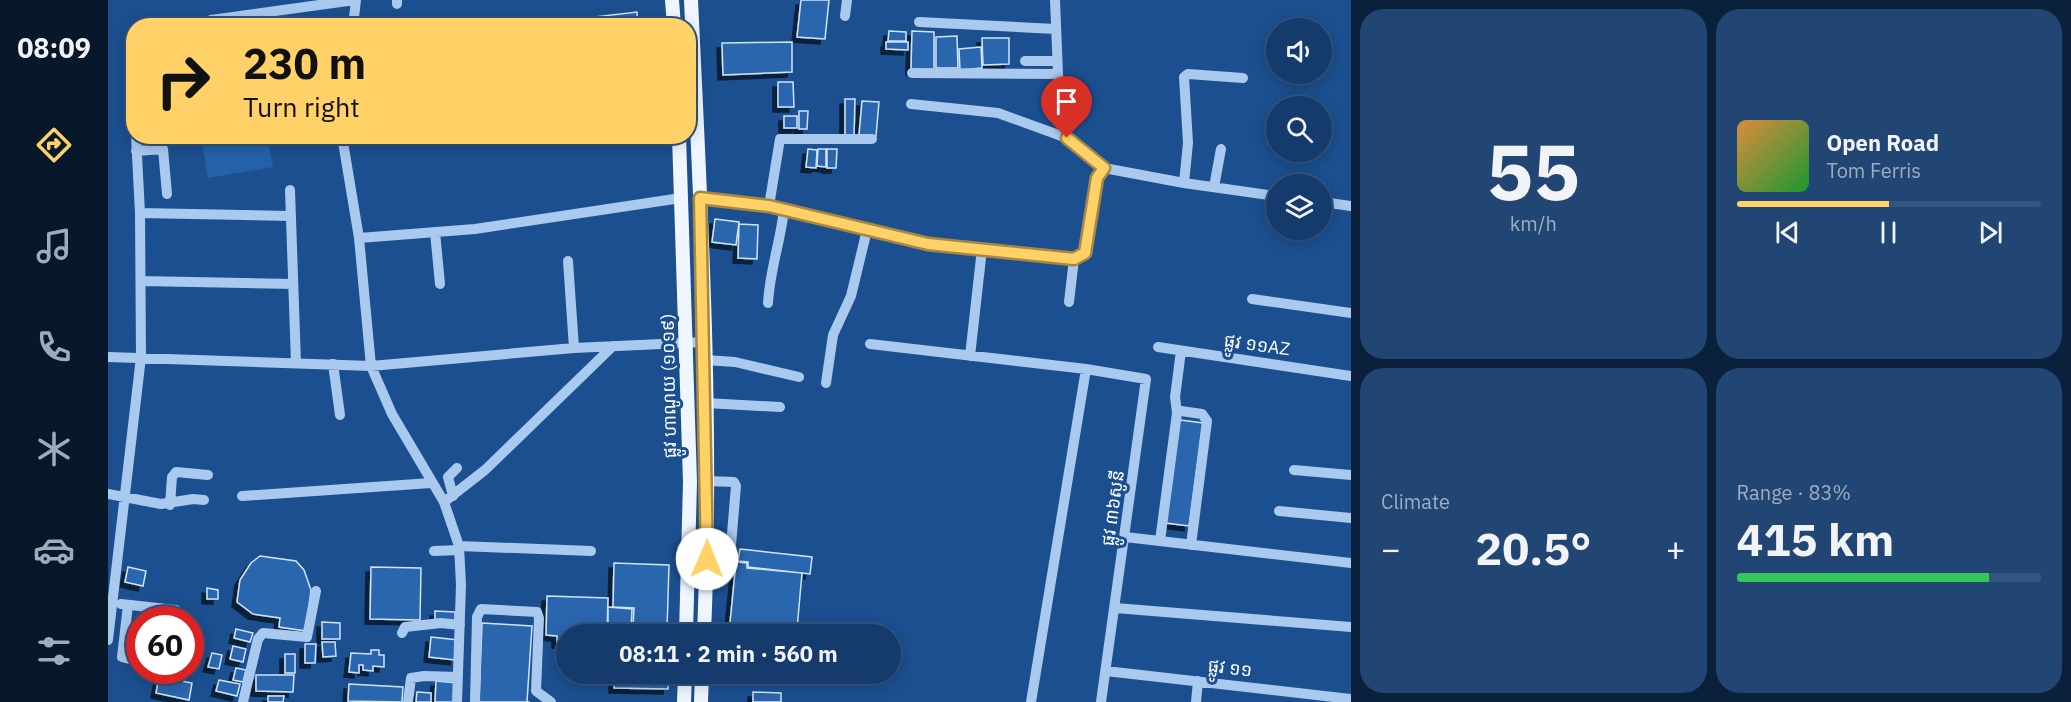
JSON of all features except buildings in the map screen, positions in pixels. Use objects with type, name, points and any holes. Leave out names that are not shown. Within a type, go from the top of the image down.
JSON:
[{"type":"main road","points":[[672,0],[673,18]]},
{"type":"main road","name":"ផ្លូវ ហាណូយ (១០១៩)","points":[[691,0],[692,18]]},
{"type":"main road","name":"ផ្លូវ ហាណូយ (១០១៩)","points":[[696,110],[706,403],[707,573],[704,624]]},
{"type":"main road","name":"ផ្លូវ ហាណូយ (១០១៩)","points":[[679,144],[690,503],[686,624]]},
{"type":"main road","points":[[684,702],[685,684]]},
{"type":"main road","points":[[701,702],[702,684]]},
{"type":"street","points":[[225,18],[355,0],[353,18]]},
{"type":"street","points":[[844,16],[847,0]]},
{"type":"street","points":[[1055,0],[1058,74],[1067,138]]},
{"type":"street","points":[[919,22],[1055,29]]},
{"type":"street","points":[[1025,61],[1057,61]]},
{"type":"street","points":[[912,73],[1058,74]]},
{"type":"street","points":[[1184,183],[1188,143],[1184,77],[1188,74],[1243,78]]},
{"type":"street","points":[[911,104],[998,113],[1067,138],[1104,168],[1184,183],[1266,195]]},
{"type":"street","points":[[769,206],[780,139],[872,139]]},
{"type":"street","points":[[108,640],[112,603],[113,550],[124,498],[141,357],[140,213],[136,144]]},
{"type":"street","points":[[343,144],[359,238],[371,366],[392,414],[431,483],[449,499]]},
{"type":"street","points":[[136,151],[163,149],[168,194]]},
{"type":"street","points":[[1214,187],[1221,149]]},
{"type":"street","points":[[700,198],[769,206],[928,244],[1074,259],[1085,253],[1097,178],[1104,168]]},
{"type":"street","points":[[290,190],[296,363]]},
{"type":"street","points":[[359,238],[546,220],[681,198]]},
{"type":"street","points":[[1332,203],[1351,206]]},
{"type":"street","points":[[768,303],[771,269],[782,236],[784,210]]},
{"type":"street","points":[[140,213],[290,216]]},
{"type":"street","points":[[826,383],[833,335],[851,296],[867,230]]},
{"type":"street","points":[[435,232],[440,284]]},
{"type":"street","points":[[970,356],[982,249]]},
{"type":"street","points":[[1069,302],[1074,259]]},
{"type":"street","points":[[568,261],[574,348]]},
{"type":"street","points":[[141,281],[293,284]]},
{"type":"street","points":[[1252,299],[1351,313]]},
{"type":"street","points":[[108,357],[371,366],[574,348],[704,342]]},
{"type":"street","name":"ផ្លូវ ៣៦សូនី","points":[[870,344],[1143,377],[1147,383],[1101,702]]},
{"type":"street","points":[[449,499],[485,470],[613,346]]},
{"type":"street","name":"ផ្លូវ ១១AZ","points":[[1158,347],[1351,376]]},
{"type":"street","points":[[1160,541],[1177,413],[1175,397],[1181,351]]},
{"type":"street","points":[[705,360],[735,362],[798,377]]},
{"type":"street","points":[[333,364],[340,415]]},
{"type":"street","points":[[1031,702],[1086,369]]},
{"type":"street","points":[[706,403],[780,406]]},
{"type":"street","points":[[1177,413],[1181,411],[1202,414],[1207,421],[1191,544]]},
{"type":"street","points":[[457,468],[448,477],[449,499],[459,548],[462,585],[457,702]]},
{"type":"street","points":[[1294,470],[1351,475]]},
{"type":"street","points":[[170,505],[172,477],[176,472],[208,475]]},
{"type":"street","points":[[707,481],[734,482],[736,486],[729,569],[726,573],[707,573]]},
{"type":"street","points":[[242,496],[431,483]]},
{"type":"street","points":[[108,494],[170,505],[185,500],[204,500]]},
{"type":"street","points":[[1279,511],[1351,518]]},
{"type":"street","points":[[1125,537],[1351,562]]},
{"type":"street","points":[[434,551],[459,548],[591,551]]},
{"type":"street","points":[[243,702],[258,639],[263,633],[307,637],[316,591]]},
{"type":"street","points":[[112,603],[138,606]]},
{"type":"street","points":[[475,702],[477,617],[481,609],[489,608],[537,612],[539,618],[536,692],[551,702]]},
{"type":"street","points":[[1114,608],[1351,627]]},
{"type":"street","points":[[126,622],[122,657],[126,658]]},
{"type":"street","points":[[402,633],[405,627],[423,624],[460,625]]},
{"type":"street","name":"ផ្លូវ ១១","points":[[1106,671],[1351,700]]},
{"type":"street","points":[[408,702],[411,678],[458,677]]},
{"type":"street","points":[[1196,702],[1197,681]]},
{"type":"shaded area","points":[[202,144],[268,144],[273,167],[208,178]]},
{"type":"route","points":[[707,559],[700,198],[769,206],[928,244],[1074,259],[1085,253],[1097,178],[1104,168],[1067,138]]}]
